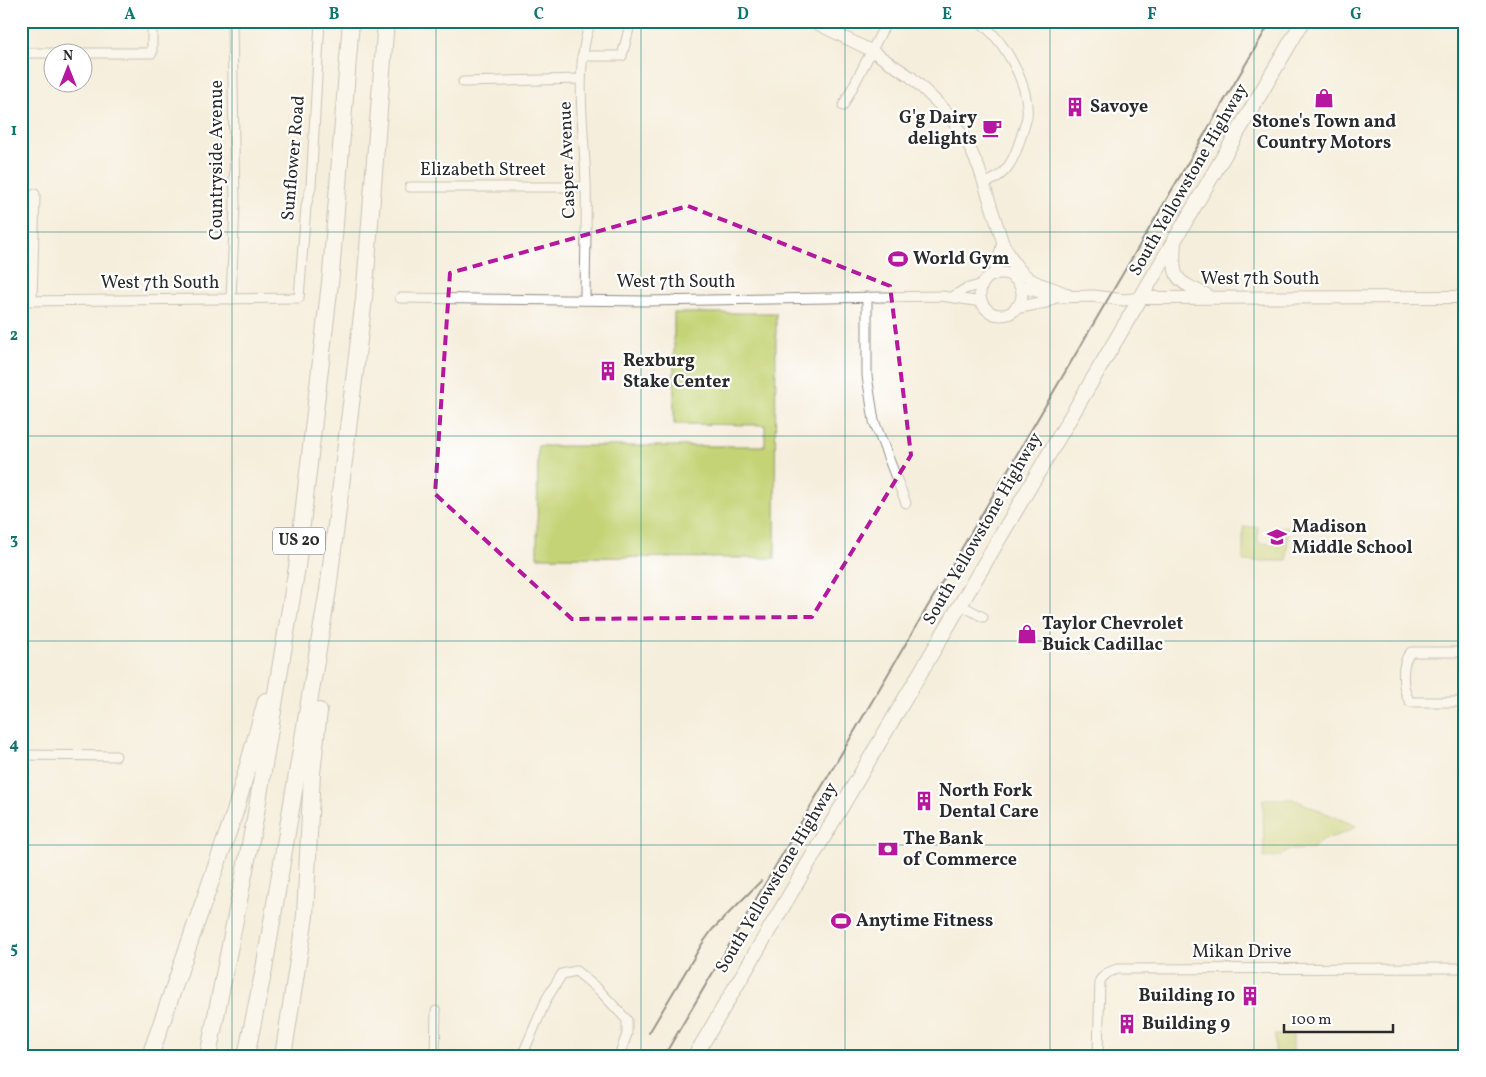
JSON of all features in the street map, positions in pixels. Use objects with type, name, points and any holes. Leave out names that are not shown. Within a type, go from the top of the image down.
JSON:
[{"type":"highway","name":"US 20","points":[[208,1056],[255,819],[297,567],[331,274],[351,21]]},
{"type":"highway","name":"US 20","points":[[246,1056],[264,970],[325,610],[364,299],[386,21]]},
{"type":"highway","points":[[282,1056],[305,916],[313,757],[336,589],[346,448]]},
{"type":"highway","points":[[150,1056],[243,789],[297,567]]},
{"type":"main road","name":"South Yellowstone Highway","points":[[695,1056],[1303,21]]},
{"type":"main road","points":[[1175,240],[1174,270],[1177,278],[1183,284],[1211,297]]},
{"type":"main road","name":"West 7th South","points":[[1142,298],[1465,298]]},
{"type":"street","points":[[92,53],[152,53],[152,21]]},
{"type":"street","name":"Countryside Avenue","points":[[231,300],[235,204],[232,21]]},
{"type":"street","name":"Sunflower Road","points":[[299,298],[306,206],[311,187],[320,21]]},
{"type":"street","name":"Casper Avenue","points":[[585,300],[586,187],[581,79],[582,56],[591,21]]},
{"type":"street","points":[[582,56],[622,56],[631,21]]},
{"type":"street","points":[[811,21],[872,51],[911,77],[947,112],[967,142],[984,183],[1003,243],[1013,260],[1026,278],[1042,285],[1053,286],[1070,296]]},
{"type":"street","points":[[843,106],[887,21]]},
{"type":"street","points":[[978,21],[1005,47],[1021,80],[1027,116],[1014,160],[994,180],[984,183]]},
{"type":"street","points":[[21,53],[42,53]]},
{"type":"street","points":[[464,82],[581,79]]},
{"type":"street","name":"Elizabeth Street","points":[[410,187],[586,187]]},
{"type":"street","points":[[32,301],[35,194]]},
{"type":"street","points":[[994,275],[1003,243]]},
{"type":"street","points":[[1013,260],[1021,300],[1016,308],[1006,314],[999,315],[987,309],[982,302],[980,290],[983,284],[994,275],[1005,274],[1017,282]]},
{"type":"street","name":"West 7th South","points":[[1017,282],[1055,297]]},
{"type":"street","name":"West 7th South","points":[[952,297],[965,289],[983,284]]},
{"type":"street","name":"West 7th South","points":[[1016,308],[1046,302],[1055,297],[1094,296],[1124,300],[1142,298]]},
{"type":"street","points":[[867,297],[867,376],[874,421],[906,503]]},
{"type":"street","name":"West 7th South","points":[[400,298],[585,300],[952,297],[982,302]]},
{"type":"street","name":"West 7th South","points":[[21,301],[299,298]]},
{"type":"street","points":[[959,604],[983,617]]},
{"type":"street","points":[[1465,652],[1412,652],[1406,658],[1405,678],[1405,694],[1410,702],[1465,702]]},
{"type":"street","points":[[21,812],[23,755],[116,756]]},
{"type":"street","name":"Mikan Drive","points":[[1098,1056],[1100,980],[1107,972],[1116,969],[1465,968]]},
{"type":"street","points":[[522,1056],[552,990],[562,974],[576,971],[599,990],[627,1020],[627,1034],[619,1056]]},
{"type":"street","points":[[435,1056],[436,1011]]},
{"type":"highlighted area","points":[[688,206],[890,286],[911,455],[812,617],[572,619],[435,494],[450,273]]},
{"type":"green space","points":[[674,313],[776,313],[775,558],[537,557],[538,446],[765,446],[765,425],[674,424]]},
{"type":"green space","points":[[1243,527],[1258,527],[1258,543],[1274,544],[1275,527],[1288,527],[1287,561],[1243,561]]},
{"type":"green space","points":[[1263,799],[1293,799],[1356,826],[1345,833],[1322,841],[1313,849],[1289,850],[1280,856],[1264,858]]},
{"type":"green space","points":[[1275,1035],[1293,1035],[1293,1056],[1275,1056]]},
{"type":"railway","points":[[664,1056],[1271,21]]},
{"type":"railway","points":[[649,1033],[712,930],[761,881]]},
{"type":"place","name":"Stone's Town and Country Motors","points":[[1324,98]]},
{"type":"place","name":"Savoye","points":[[1075,107]]},
{"type":"place","name":"G'g Dairy delights","points":[[992,128]]},
{"type":"place","name":"World Gym","points":[[898,259]]},
{"type":"place","name":"Rexburg Stake Center","points":[[608,371]]},
{"type":"place","name":"Madison Middle School","points":[[1277,537]]},
{"type":"place","name":"Taylor Chevrolet Buick Cadillac","points":[[1027,634]]},
{"type":"place","name":"North Fork Dental Care","points":[[924,801]]},
{"type":"place","name":"The Bank of Commerce","points":[[888,849]]},
{"type":"place","name":"Anytime Fitness","points":[[841,921]]},
{"type":"place","name":"Building 10","points":[[1250,996]]},
{"type":"place","name":"Building 9","points":[[1127,1024]]}]
